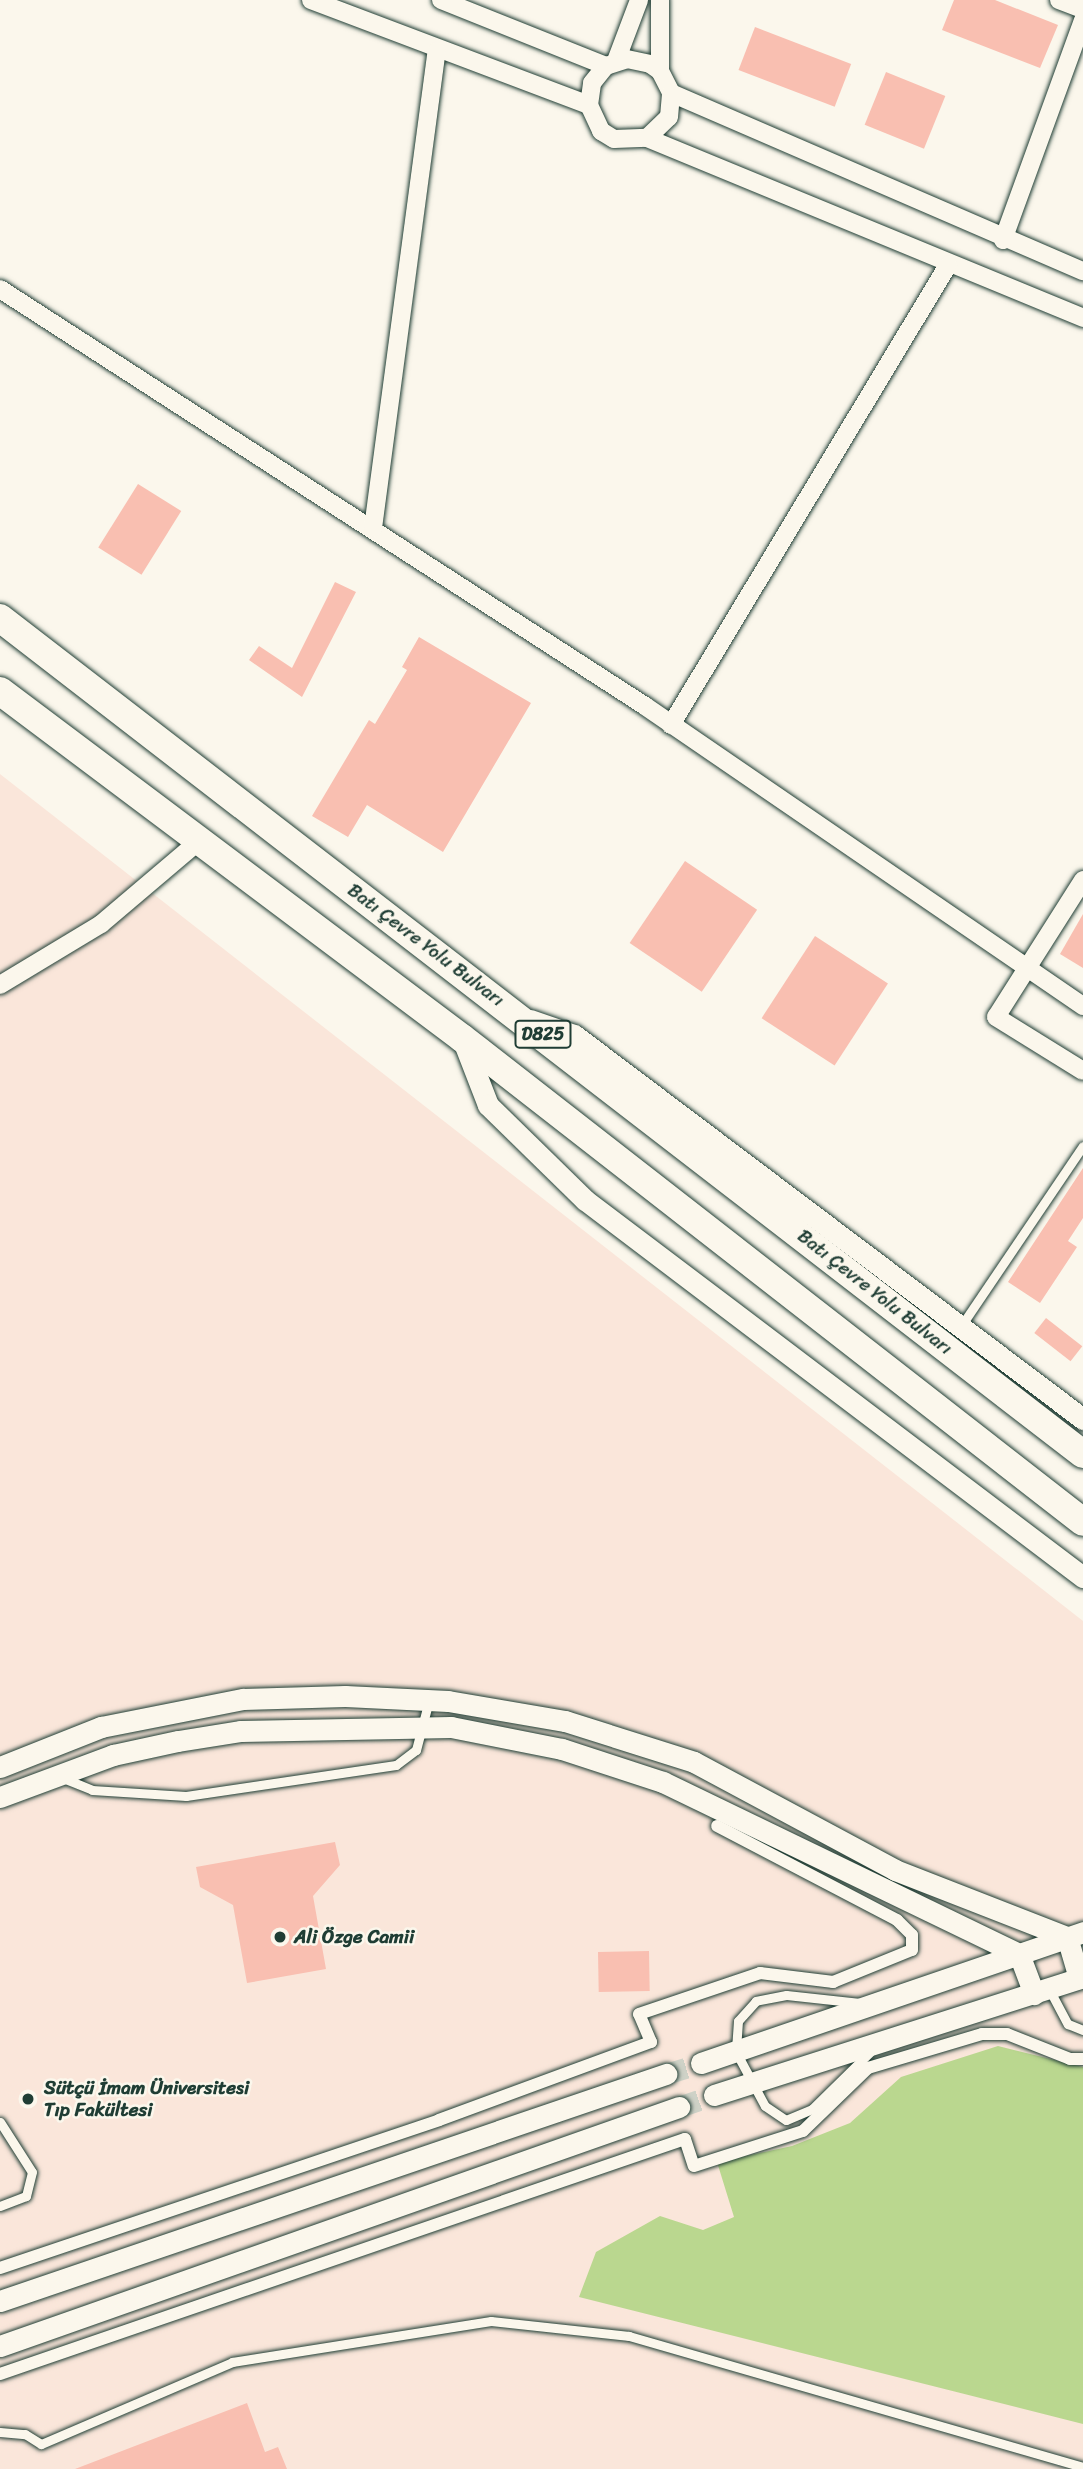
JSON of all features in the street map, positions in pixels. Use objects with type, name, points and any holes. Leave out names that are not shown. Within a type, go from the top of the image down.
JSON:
[{"type":"highway","name":"Batı Çevre Yolu Bulvarı","points":[[0,618],[521,1017],[1083,1454]]},
{"type":"highway","name":"D825","points":[[0,691],[462,1038],[1083,1522]]},
{"type":"street","points":[[311,0],[437,51],[589,105]]},
{"type":"street","points":[[441,0],[611,63],[639,59],[660,71]]},
{"type":"street","points":[[639,0],[611,63],[592,83],[589,105],[601,131],[614,139],[647,138],[948,265],[1083,318]]},
{"type":"street","points":[[647,138],[669,117],[671,93],[660,71],[660,0]]},
{"type":"street","points":[[1059,0],[1083,9]]},
{"type":"street","points":[[1003,240],[1083,20]]},
{"type":"street","points":[[373,528],[437,51]]},
{"type":"street","points":[[671,93],[1003,240],[1083,271]]},
{"type":"street","points":[[671,725],[948,265]]},
{"type":"street","points":[[0,289],[373,528],[671,725],[1026,971],[1083,1006]]},
{"type":"street","points":[[0,985],[101,924],[200,840]]},
{"type":"street","points":[[1083,880],[996,1017],[1083,1071]]},
{"type":"street","points":[[521,1017],[574,1035],[1083,1419]]},
{"type":"street","points":[[462,1038],[488,1105],[585,1200],[1083,1577]]},
{"type":"street","points":[[0,1767],[101,1727],[174,1709],[243,1699],[345,1696],[429,1700],[565,1721],[683,1758],[895,1870],[1075,1935]]},
{"type":"street","points":[[0,1797],[113,1755],[241,1731],[451,1727],[614,1763],[1019,1954],[1042,1992]]},
{"type":"street","points":[[0,2268],[439,2120],[651,2042],[639,2014],[760,1973],[833,1982],[912,1950],[912,1935],[897,1920],[717,1826]]},
{"type":"street","points":[[701,2063],[1075,1935]]},
{"type":"street","points":[[714,2095],[1081,1978],[1075,1935]]},
{"type":"street","points":[[0,2374],[685,2139],[694,2166],[803,2131],[868,2067],[970,2038],[1007,2034],[1070,2059],[1083,2059]]},
{"type":"street","points":[[0,2301],[666,2074]]},
{"type":"street","points":[[0,2346],[679,2108]]},
{"type":"lane","points":[[961,1326],[1083,1146]]},
{"type":"lane","points":[[54,1775],[92,1790],[186,1796],[396,1765],[416,1751],[429,1700]]},
{"type":"lane","points":[[1042,1992],[1068,2024],[1083,2030]]},
{"type":"lane","points":[[872,2004],[768,1996],[743,2010],[734,2036],[736,2051],[750,2084],[774,2116],[786,2120],[798,2118],[831,2093],[880,2043]]},
{"type":"lane","points":[[0,2122],[32,2172],[32,2186],[26,2196],[0,2206]]},
{"type":"lane","points":[[0,2432],[25,2434],[41,2444],[232,2362],[491,2321],[629,2336],[1083,2467]]},
{"type":"shaded area","points":[[0,774],[1083,1621],[1083,2469],[0,2469]]},
{"type":"green space","points":[[998,2046],[1083,2067],[1083,2424],[579,2297],[596,2252],[660,2216],[703,2230],[734,2217],[717,2162],[792,2146],[850,2123],[901,2077]]},
{"type":"building","points":[[954,0],[995,0],[1058,25],[1040,68],[942,30]]},
{"type":"building","points":[[755,27],[851,64],[835,107],[739,70]]},
{"type":"building","points":[[886,72],[945,96],[924,149],[865,125]]},
{"type":"building","points":[[138,484],[181,511],[142,575],[98,548]]},
{"type":"building","points":[[335,582],[356,592],[302,697],[249,660],[259,646],[292,668]]},
{"type":"building","points":[[419,637],[531,703],[443,852],[367,805],[348,837],[312,816],[369,720],[375,724],[407,670],[402,667]]},
{"type":"building","points":[[685,861],[757,910],[702,992],[630,943]]},
{"type":"building","points":[[1083,914],[1083,968],[1060,954]]},
{"type":"building","points":[[815,936],[888,983],[835,1066],[762,1018]]},
{"type":"building","points":[[1083,1168],[1083,1218],[1068,1241],[1077,1247],[1040,1303],[1008,1282]]},
{"type":"building","points":[[1046,1318],[1082,1346],[1071,1361],[1034,1333]]},
{"type":"building","name":"Ali Özge Camii","points":[[335,1842],[340,1865],[313,1896],[326,1969],[247,1983],[233,1905],[200,1887],[196,1867]]},
{"type":"building","points":[[649,1951],[650,1991],[599,1992],[598,1952]]},
{"type":"building","points":[[247,2403],[265,2452],[278,2447],[287,2469],[75,2469]]},
{"type":"tunnel","points":[[666,2074],[701,2063]]},
{"type":"tunnel","points":[[679,2107],[714,2095]]},
{"type":"place","name":"Ali Özge Camii","points":[[280,1937]]},
{"type":"place","name":"Sütçü İmam Üniversitesi Tıp Fakültesi","points":[[28,2099]]}]
